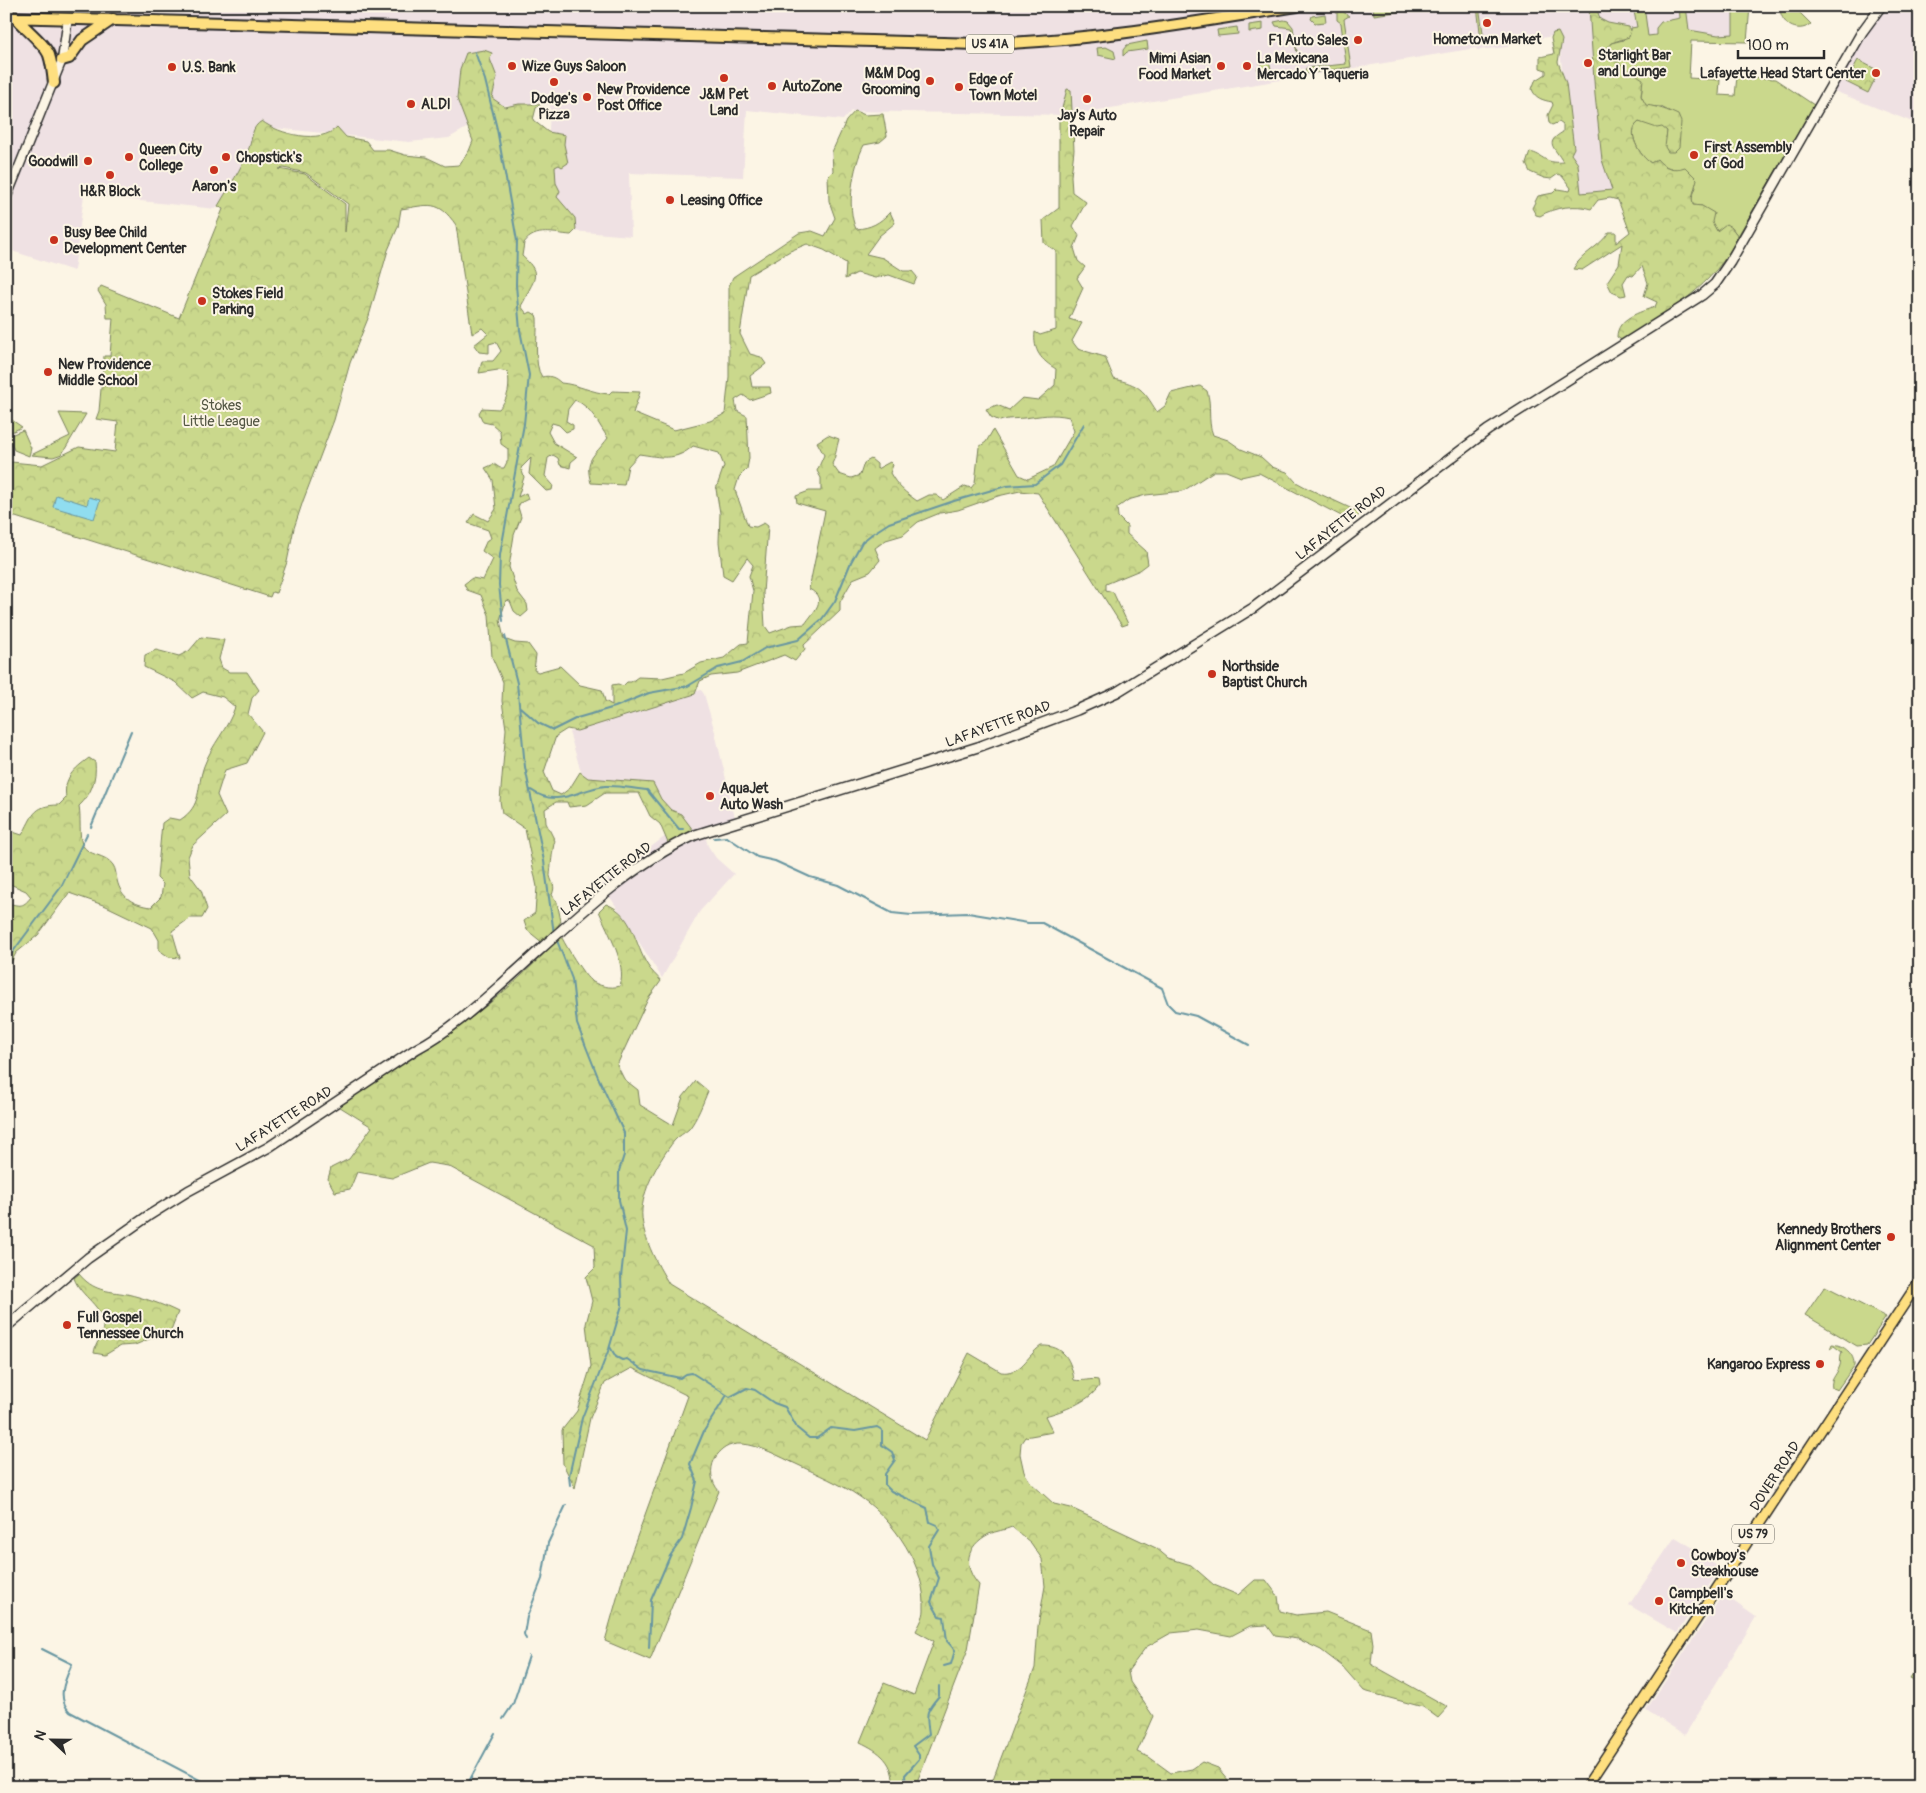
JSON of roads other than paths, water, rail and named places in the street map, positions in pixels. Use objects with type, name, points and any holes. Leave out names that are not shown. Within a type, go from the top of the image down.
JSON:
[{"type":"highway","name":"US 41A","points":[[10,17],[994,44],[1119,33],[1297,6]]},
{"type":"highway","points":[[10,17],[42,44],[49,54],[54,83]]},
{"type":"highway","points":[[62,60],[69,58],[82,40],[113,19]]},
{"type":"main road","name":"LAFAYETTE ROAD","points":[[6,1326],[88,1258],[148,1216],[188,1191],[269,1147],[434,1039],[478,1005],[548,943],[644,863],[671,846],[695,835],[971,749],[1077,710],[1117,692],[1253,608],[1488,430],[1702,294],[1715,284],[1730,262],[1862,32],[1881,6]]},
{"type":"main road","name":"DOVER ROAD","points":[[1586,1787],[1920,1280]]},
{"type":"street","points":[[6,199],[62,60],[68,18]]},
{"type":"water","points":[[56,495],[87,505],[89,497],[100,500],[94,519],[53,507]]},
{"type":"waterway","points":[[475,52],[485,80],[497,129],[517,241],[516,285],[520,330],[529,375],[524,424],[500,555],[499,585],[503,621]]},
{"type":"waterway","points":[[520,707],[538,723],[553,730],[577,718],[615,707],[649,693],[688,686],[718,668],[742,662],[765,648],[798,640],[822,619],[835,601],[851,562],[862,542],[872,534],[889,523],[954,501],[1006,486],[1035,484],[1060,465],[1084,424]]},
{"type":"waterway","points":[[505,636],[517,683],[525,767],[544,861],[554,934]]},
{"type":"waterway","points":[[91,827],[131,731]]},
{"type":"waterway","points":[[531,790],[550,798],[559,798],[605,786],[647,790],[679,829],[683,829]]},
{"type":"waterway","points":[[6,961],[61,887],[87,834]]},
{"type":"waterway","points":[[714,838],[727,837],[757,857],[775,861],[810,877],[838,885],[892,913],[911,915],[968,913],[1028,923],[1042,923],[1162,988],[1168,1004],[1175,1011],[1196,1016],[1249,1045]]},
{"type":"waterway","points":[[556,938],[572,979],[577,1024],[598,1077],[624,1133],[624,1155],[619,1171],[619,1200],[626,1231],[621,1277],[622,1305],[609,1349],[582,1418],[569,1476],[570,1485]]},
{"type":"waterway","points":[[610,1347],[616,1357],[622,1360],[627,1359],[643,1370],[680,1378],[692,1373],[730,1397],[747,1388],[755,1390],[774,1403],[785,1407],[797,1428],[809,1438],[817,1438],[831,1428],[855,1431],[877,1427],[882,1430],[882,1445],[892,1452],[895,1460],[885,1474],[885,1485],[891,1491],[927,1508],[930,1522],[937,1525],[939,1530],[929,1546],[932,1564],[939,1578],[931,1602],[939,1616],[944,1617],[947,1641],[955,1650],[951,1664],[944,1666]]},
{"type":"waterway","points":[[649,1648],[651,1600],[670,1556],[682,1539],[691,1508],[697,1481],[690,1464],[704,1431],[727,1395]]},
{"type":"waterway","points":[[526,1639],[524,1634],[527,1617],[542,1579],[548,1543],[566,1505]]},
{"type":"waterway","points":[[42,1649],[72,1664],[63,1689],[63,1701],[70,1712],[213,1787]]},
{"type":"waterway","points":[[503,1719],[513,1704],[529,1656]]},
{"type":"waterway","points":[[906,1787],[905,1775],[919,1759],[919,1755],[913,1746],[929,1734],[928,1713],[939,1696],[939,1686]]},
{"type":"waterway","points":[[466,1787],[495,1733]]},
{"type":"place","name":"Hometown Market","points":[[1487,23]]},
{"type":"place","name":"F1 Auto Sales","points":[[1358,40]]},
{"type":"place","name":"Starlight Bar and Lounge","points":[[1588,63]]},
{"type":"place","name":"Wize Guys Saloon","points":[[512,66]]},
{"type":"place","name":"Mimi Asian Food Market","points":[[1221,66]]},
{"type":"place","name":"La Mexicana Mercado Y Taqueria","points":[[1247,66]]},
{"type":"place","name":"U.S. Bank","points":[[172,67]]},
{"type":"place","name":"Lafayette Head Start Center","points":[[1876,73]]},
{"type":"place","name":"J&M Pet Land","points":[[724,78]]},
{"type":"place","name":"M&M Dog Grooming","points":[[930,81]]},
{"type":"place","name":"Dodge's Pizza","points":[[554,82]]},
{"type":"place","name":"AutoZone","points":[[772,86]]},
{"type":"place","name":"Edge of Town Motel","points":[[959,87]]},
{"type":"place","name":"New Providence Post Office","points":[[587,97]]},
{"type":"place","name":"Jay's Auto Repair","points":[[1087,99]]},
{"type":"place","name":"ALDI","points":[[411,104]]},
{"type":"place","name":"First Assembly of God","points":[[1694,155]]},
{"type":"place","name":"Queen City College","points":[[129,157]]},
{"type":"place","name":"Chopstick's","points":[[226,157]]},
{"type":"place","name":"Goodwill","points":[[88,161]]},
{"type":"place","name":"Aaron's","points":[[214,170]]},
{"type":"place","name":"H&R Block","points":[[110,175]]},
{"type":"place","name":"Leasing Office","points":[[670,200]]},
{"type":"place","name":"Busy Bee Child Development Center","points":[[54,240]]},
{"type":"place","name":"Stokes Field Parking","points":[[202,301]]},
{"type":"place","name":"New Providence Middle School","points":[[48,372]]},
{"type":"place","name":"Northside Baptist Church","points":[[1212,674]]},
{"type":"place","name":"AquaJet Auto Wash","points":[[710,796]]},
{"type":"place","name":"Kennedy Brothers Alignment Center","points":[[1891,1237]]},
{"type":"place","name":"Full Gospel Tennessee Church","points":[[67,1325]]},
{"type":"place","name":"Kangaroo Express","points":[[1820,1364]]},
{"type":"place","name":"Cowboy's Steakhouse","points":[[1681,1563]]},
{"type":"place","name":"Campbell's Kitchen","points":[[1659,1601]]},
{"type":"park label","name":"Stokes Little League","points":[[221,414]]}]
